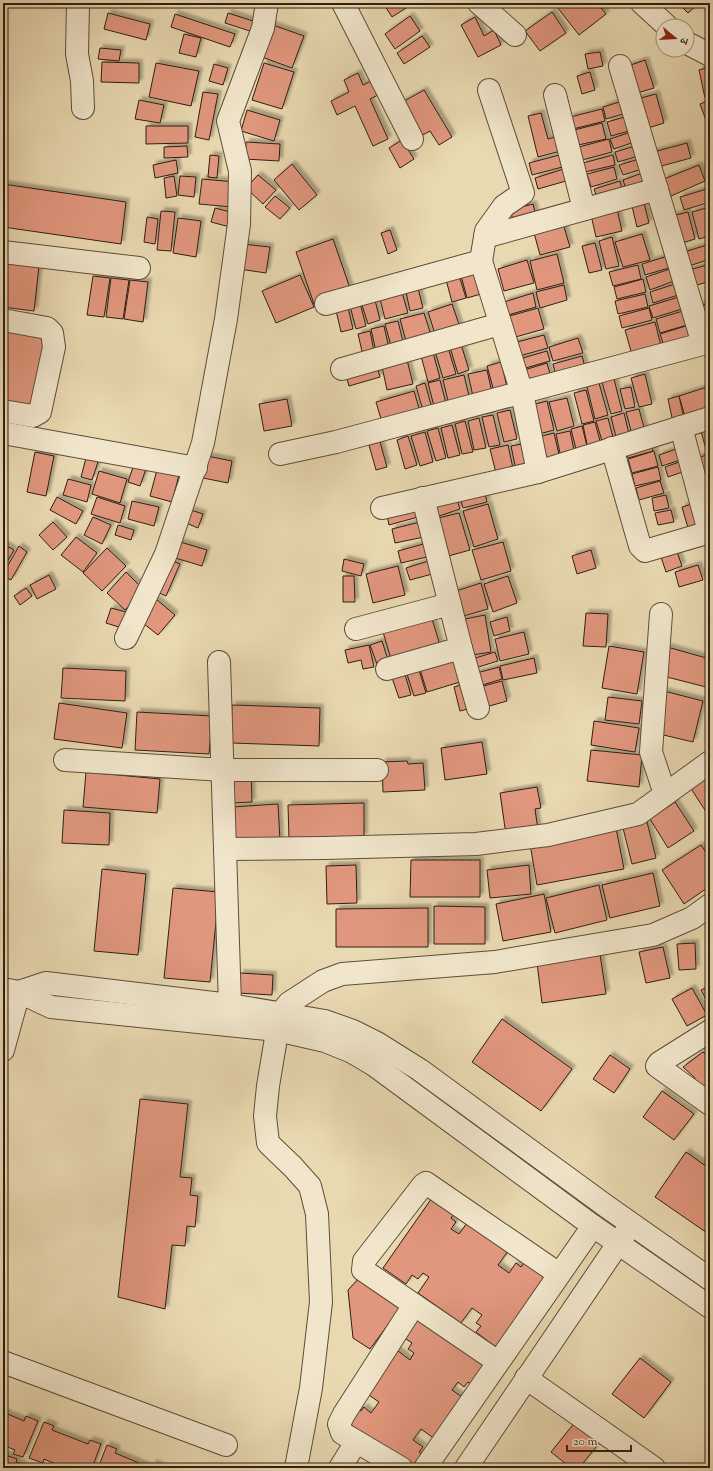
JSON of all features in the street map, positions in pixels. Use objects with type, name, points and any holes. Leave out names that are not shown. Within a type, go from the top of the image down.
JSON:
[{"type":"street","points":[[78,3],[77,54],[82,81],[83,108]]},
{"type":"street","points":[[126,638],[166,554],[196,468],[203,443],[226,319],[239,224],[240,171],[228,121],[263,28],[267,3]]},
{"type":"street","points":[[343,3],[412,139]]},
{"type":"street","points":[[479,3],[515,35]]},
{"type":"street","points":[[642,3],[658,18]]},
{"type":"street","points":[[695,47],[710,55]]},
{"type":"street","points":[[280,454],[336,442],[707,343],[657,189],[620,66]]},
{"type":"street","points":[[489,90],[524,193],[504,206],[486,231],[481,261],[522,393],[538,472]]},
{"type":"street","points":[[555,95],[584,209]]},
{"type":"street","points":[[485,238],[657,189]]},
{"type":"street","points":[[3,252],[139,268]]},
{"type":"street","points":[[326,304],[481,261]]},
{"type":"street","points":[[3,320],[47,328],[52,333],[54,346],[40,412],[33,416],[3,411]]},
{"type":"street","points":[[342,369],[500,324]]},
{"type":"street","points":[[382,508],[538,472],[710,418]]},
{"type":"street","points":[[612,448],[640,546],[645,551],[710,532],[681,427]]},
{"type":"street","points":[[3,434],[196,468]]},
{"type":"street","points":[[423,498],[461,648],[478,708]]},
{"type":"street","points":[[356,629],[450,604]]},
{"type":"street","points":[[662,614],[651,752],[664,794]]},
{"type":"street","points":[[387,669],[461,648]]},
{"type":"street","points":[[219,662],[230,1006]]},
{"type":"street","points":[[65,760],[223,770],[377,770]]},
{"type":"street","points":[[225,849],[476,844],[548,835],[638,814],[710,762]]},
{"type":"street","points":[[296,1468],[311,1388],[321,1302],[317,1214],[310,1186],[268,1143],[264,1116],[279,1022],[288,1003],[317,984],[342,974],[495,962],[653,935],[692,918],[710,905]]},
{"type":"street","points":[[11,990],[46,983],[230,1006],[279,1022],[352,1052],[374,1065],[593,1226],[710,1307]]},
{"type":"street","points":[[11,990],[51,1006],[279,1022],[325,1021],[353,1031],[377,1042],[420,1070],[710,1279]]},
{"type":"street","points":[[3,1050],[11,990]]},
{"type":"street","points":[[710,1031],[659,1063],[657,1066],[710,1104]]},
{"type":"street","points":[[498,1362],[363,1270],[362,1266],[364,1261],[418,1191],[426,1183],[559,1274]]},
{"type":"street","points":[[466,1468],[632,1224]]},
{"type":"street","points":[[425,1468],[593,1226]]},
{"type":"street","points":[[401,1468],[342,1433],[339,1424],[414,1305]]},
{"type":"street","points":[[3,1362],[226,1445]]},
{"type":"street","points":[[526,1378],[654,1468]]},
{"type":"street","points":[[340,1468],[356,1442]]},
{"type":"building","points":[[383,3],[403,3],[406,8],[392,17]]},
{"type":"building","points":[[562,3],[597,3],[606,14],[579,35],[557,7]]},
{"type":"building","points":[[678,3],[699,3],[688,13]]},
{"type":"building","points":[[552,12],[566,33],[540,51],[525,31]]},
{"type":"building","points":[[108,13],[150,24],[146,40],[104,29]]},
{"type":"building","points":[[228,13],[256,22],[253,32],[225,23]]},
{"type":"building","points":[[175,14],[235,34],[230,47],[171,27]]},
{"type":"building","points":[[410,16],[420,31],[395,49],[385,34]]},
{"type":"building","points":[[475,17],[484,36],[494,30],[501,45],[478,57],[461,25]]},
{"type":"building","points":[[270,24],[304,36],[292,68],[259,56]]},
{"type":"building","points":[[184,34],[201,38],[196,57],[179,53]]},
{"type":"building","points":[[422,36],[430,47],[404,64],[397,53]]},
{"type":"building","points":[[100,48],[121,50],[119,61],[98,59]]},
{"type":"building","points":[[600,52],[603,66],[588,69],[585,54]]},
{"type":"building","points":[[645,60],[654,88],[634,94],[625,67]]},
{"type":"building","points":[[102,62],[139,63],[139,83],[101,82]]},
{"type":"building","points":[[156,63],[199,71],[191,106],[149,97]]},
{"type":"building","points":[[264,63],[294,72],[282,109],[252,100]]},
{"type":"building","points":[[214,64],[228,68],[223,85],[209,81]]},
{"type":"building","points":[[710,67],[710,97],[705,98],[699,70]]},
{"type":"building","points":[[590,72],[595,90],[582,94],[577,76]]},
{"type":"building","points":[[358,73],[363,85],[375,79],[382,93],[370,99],[388,139],[373,146],[355,106],[337,115],[331,101],[349,92],[344,80]]},
{"type":"building","points":[[424,90],[452,137],[439,145],[430,131],[419,137],[399,104]]},
{"type":"building","points":[[203,92],[218,94],[209,140],[195,137]]},
{"type":"building","points":[[656,94],[664,123],[645,129],[637,99]]},
{"type":"building","points":[[629,99],[633,111],[606,119],[603,107]]},
{"type":"building","points":[[139,100],[164,105],[160,123],[135,119]]},
{"type":"building","points":[[710,100],[710,131],[700,104]]},
{"type":"building","points":[[602,109],[605,121],[573,129],[570,117]]},
{"type":"building","points":[[247,110],[280,120],[274,141],[241,131]]},
{"type":"building","points":[[541,113],[548,139],[558,136],[561,151],[538,157],[528,116]]},
{"type":"building","points":[[632,115],[636,129],[611,136],[607,122]]},
{"type":"building","points":[[602,123],[606,139],[578,145],[574,130]]},
{"type":"building","points":[[146,126],[188,126],[188,143],[146,144]]},
{"type":"building","points":[[637,130],[640,140],[614,149],[610,139]]},
{"type":"building","points":[[609,139],[612,152],[582,160],[579,147]]},
{"type":"building","points":[[402,140],[414,159],[400,168],[389,148]]},
{"type":"building","points":[[246,142],[280,144],[279,161],[245,159]]},
{"type":"building","points":[[687,143],[691,158],[654,168],[650,153]]},
{"type":"building","points":[[642,144],[645,154],[618,162],[615,152]]},
{"type":"building","points":[[187,146],[188,157],[164,158],[164,147]]},
{"type":"building","points":[[567,153],[570,165],[532,175],[529,163]]},
{"type":"building","points":[[210,155],[219,156],[217,178],[208,177]]},
{"type":"building","points":[[613,155],[615,165],[585,172],[583,163]]},
{"type":"building","points":[[646,157],[649,167],[623,175],[619,165]]},
{"type":"building","points":[[176,160],[178,173],[155,178],[153,165]]},
{"type":"building","points":[[292,164],[317,195],[299,210],[274,180]]},
{"type":"building","points":[[699,165],[705,181],[671,196],[664,179]]},
{"type":"building","points":[[570,167],[573,179],[538,189],[535,178]]},
{"type":"building","points":[[614,167],[617,179],[591,187],[587,174]]},
{"type":"building","points":[[648,171],[653,187],[628,195],[623,180]]},
{"type":"building","points":[[258,175],[276,190],[263,204],[246,188]]},
{"type":"building","points":[[174,176],[177,196],[166,198],[164,178]]},
{"type":"building","points":[[180,176],[196,177],[194,197],[178,195]]},
{"type":"building","points":[[202,179],[235,182],[232,207],[199,204]]},
{"type":"building","points":[[620,181],[623,193],[598,201],[594,189]]},
{"type":"building","points":[[3,184],[126,202],[121,244],[3,227]]},
{"type":"building","points":[[710,188],[710,202],[684,210],[680,197]]},
{"type":"building","points":[[275,196],[290,208],[280,219],[265,207]]},
{"type":"building","points":[[644,203],[649,223],[637,227],[632,206]]},
{"type":"building","points":[[533,204],[537,220],[515,226],[510,210]]},
{"type":"building","points":[[710,207],[710,236],[699,239],[692,212]]},
{"type":"building","points":[[215,208],[234,213],[230,227],[211,222]]},
{"type":"building","points":[[617,209],[622,231],[596,237],[591,215]]},
{"type":"building","points":[[161,211],[175,212],[171,251],[157,250]]},
{"type":"building","points":[[688,212],[695,239],[679,244],[672,216]]},
{"type":"building","points":[[147,217],[158,219],[155,244],[144,242]]},
{"type":"building","points":[[178,218],[201,221],[196,257],[173,253]]},
{"type":"building","points":[[562,220],[570,247],[540,255],[533,229]]},
{"type":"building","points":[[390,230],[397,250],[388,254],[381,233]]},
{"type":"building","points":[[642,234],[650,260],[623,267],[615,242]]},
{"type":"building","points":[[612,237],[619,266],[606,269],[599,241]]},
{"type":"building","points":[[333,239],[351,291],[314,304],[296,252]]},
{"type":"building","points":[[595,243],[602,270],[589,273],[582,246]]},
{"type":"building","points":[[242,244],[270,247],[266,273],[239,269]]},
{"type":"building","points":[[707,245],[710,253],[710,259],[686,267],[681,253]]},
{"type":"building","points":[[557,254],[564,283],[537,290],[530,261]]},
{"type":"building","points":[[668,256],[672,267],[645,275],[642,264]]},
{"type":"building","points":[[527,260],[534,283],[504,291],[498,269]]},
{"type":"building","points":[[3,261],[39,266],[34,311],[3,307]]},
{"type":"building","points":[[710,264],[710,281],[691,287],[686,271]]},
{"type":"building","points":[[638,265],[641,279],[613,286],[609,272]]},
{"type":"building","points":[[474,268],[481,294],[467,298],[460,272]]},
{"type":"building","points":[[670,269],[674,281],[650,290],[646,277]]},
{"type":"building","points":[[458,272],[466,298],[452,302],[445,276]]},
{"type":"building","points":[[300,275],[314,307],[276,323],[262,291]]},
{"type":"building","points":[[93,276],[110,278],[104,317],[87,315]]},
{"type":"building","points":[[111,278],[129,280],[123,319],[106,317]]},
{"type":"building","points":[[643,279],[646,292],[617,299],[614,287]]},
{"type":"building","points":[[130,280],[148,282],[143,322],[124,319]]},
{"type":"building","points":[[417,284],[423,308],[410,311],[405,287]]},
{"type":"building","points":[[675,284],[678,295],[653,303],[650,292]]},
{"type":"building","points":[[564,285],[567,300],[540,308],[536,292]]},
{"type":"building","points":[[401,289],[408,313],[385,319],[379,295]]},
{"type":"building","points":[[533,293],[536,307],[508,315],[504,302]]},
{"type":"building","points":[[645,294],[648,307],[618,314],[615,301]]},
{"type":"building","points":[[374,296],[380,320],[368,324],[360,299]]},
{"type":"building","points":[[679,297],[682,309],[653,318],[649,306]]},
{"type":"building","points":[[359,299],[366,326],[356,329],[349,302]]},
{"type":"building","points":[[347,303],[353,329],[341,332],[335,306]]},
{"type":"building","points":[[710,303],[710,316],[699,319],[695,307]]},
{"type":"building","points":[[452,304],[461,330],[436,337],[428,312]]},
{"type":"building","points":[[538,308],[544,329],[512,338],[506,317]]},
{"type":"building","points":[[649,308],[652,320],[622,328],[619,316]]},
{"type":"building","points":[[683,311],[687,325],[660,333],[656,319]]},
{"type":"building","points":[[424,313],[432,338],[407,345],[400,319]]},
{"type":"building","points":[[398,321],[405,350],[393,353],[385,324]]},
{"type":"building","points":[[655,322],[662,350],[633,358],[625,330]]},
{"type":"building","points":[[689,325],[693,340],[665,349],[660,334]]},
{"type":"building","points":[[3,326],[49,334],[37,412],[3,406]]},
{"type":"building","points":[[384,326],[390,353],[377,356],[371,329]]},
{"type":"building","points":[[370,331],[375,357],[364,360],[358,334]]},
{"type":"building","points":[[544,335],[548,348],[516,357],[513,343]]},
{"type":"building","points":[[578,338],[583,353],[553,361],[549,347]]},
{"type":"building","points":[[460,341],[469,370],[458,374],[449,344]]},
{"type":"building","points":[[447,344],[456,374],[443,378],[434,348]]},
{"type":"building","points":[[432,349],[440,378],[428,382],[420,352]]},
{"type":"building","points":[[547,351],[550,361],[522,369],[519,359]]},
{"type":"building","points":[[406,356],[413,384],[387,390],[381,362]]},
{"type":"building","points":[[582,356],[586,371],[557,379],[553,364]]},
{"type":"building","points":[[501,362],[508,391],[495,395],[487,366]]},
{"type":"building","points":[[376,363],[380,377],[349,386],[345,372]]},
{"type":"building","points":[[547,363],[551,377],[525,385],[521,371]]},
{"type":"building","points":[[487,370],[493,397],[474,401],[468,374]]},
{"type":"building","points":[[645,374],[652,404],[639,407],[631,378]]},
{"type":"building","points":[[464,375],[470,400],[449,405],[443,380]]},
{"type":"building","points":[[614,379],[622,411],[611,414],[602,382]]},
{"type":"building","points":[[440,380],[447,407],[435,410],[428,383]]},
{"type":"building","points":[[425,383],[433,412],[424,414],[416,386]]},
{"type":"building","points":[[599,383],[608,415],[595,419],[587,387]]},
{"type":"building","points":[[631,387],[635,407],[625,409],[620,389]]},
{"type":"building","points":[[707,387],[710,397],[710,416],[687,423],[679,396]]},
{"type":"building","points":[[586,390],[594,421],[582,424],[574,393]]},
{"type":"building","points":[[414,391],[421,415],[383,426],[376,402]]},
{"type":"building","points":[[679,396],[685,424],[674,427],[668,399]]},
{"type":"building","points":[[567,398],[574,426],[557,431],[549,402]]},
{"type":"building","points":[[287,399],[292,426],[264,431],[259,404]]},
{"type":"building","points":[[547,401],[554,430],[539,434],[532,405]]},
{"type":"building","points":[[639,409],[646,435],[633,438],[626,412]]},
{"type":"building","points":[[510,410],[517,439],[504,442],[497,413]]},
{"type":"building","points":[[624,413],[630,438],[617,441],[611,417]]},
{"type":"building","points":[[493,415],[500,445],[489,447],[482,417]]},
{"type":"building","points":[[479,418],[486,448],[474,450],[468,421]]},
{"type":"building","points":[[608,418],[614,441],[603,444],[596,421]]},
{"type":"building","points":[[465,421],[473,452],[462,454],[455,424]]},
{"type":"building","points":[[710,421],[710,452],[707,453],[699,424]]},
{"type":"building","points":[[595,422],[601,445],[588,449],[583,425]]},
{"type":"building","points":[[452,425],[460,455],[448,458],[441,428]]},
{"type":"building","points":[[582,426],[588,450],[577,453],[571,429]]},
{"type":"building","points":[[438,428],[446,458],[436,461],[427,431]]},
{"type":"building","points":[[570,431],[575,455],[561,458],[556,434]]},
{"type":"building","points":[[425,432],[433,462],[420,466],[411,436]]},
{"type":"building","points":[[554,433],[560,459],[544,463],[538,437]]},
{"type":"building","points":[[408,436],[417,465],[405,469],[397,440]]},
{"type":"building","points":[[650,437],[653,451],[628,458],[624,445]]},
{"type":"building","points":[[380,442],[387,467],[376,470],[369,445]]},
{"type":"building","points":[[527,443],[534,471],[517,475],[511,446]]},
{"type":"building","points":[[508,445],[514,473],[497,477],[490,449]]},
{"type":"building","points":[[682,447],[686,458],[662,466],[659,455]]},
{"type":"building","points":[[654,451],[658,466],[632,473],[628,459]]},
{"type":"building","points":[[35,452],[54,456],[46,496],[27,492]]},
{"type":"building","points":[[710,454],[710,474],[702,476],[697,458]]},
{"type":"building","points":[[202,455],[232,461],[228,483],[198,477]]},
{"type":"building","points":[[86,458],[98,462],[92,480],[81,477]]},
{"type":"building","points":[[688,459],[691,469],[668,477],[665,467]]},
{"type":"building","points":[[134,464],[146,469],[140,486],[128,482]]},
{"type":"building","points":[[158,466],[180,471],[172,502],[150,496]]},
{"type":"building","points":[[658,467],[661,480],[635,486],[632,474]]},
{"type":"building","points":[[99,471],[127,479],[120,503],[92,494]]},
{"type":"building","points":[[68,479],[91,485],[87,502],[63,495]]},
{"type":"building","points":[[660,481],[664,493],[639,500],[636,488]]},
{"type":"building","points":[[483,486],[487,502],[463,508],[459,493]]},
{"type":"building","points":[[455,494],[460,509],[436,517],[432,502]]},
{"type":"building","points":[[666,495],[669,508],[654,511],[652,498]]},
{"type":"building","points":[[57,497],[83,511],[76,524],[50,510]]},
{"type":"building","points":[[97,497],[125,506],[120,523],[91,514]]},
{"type":"building","points":[[132,501],[159,507],[154,526],[128,519]]},
{"type":"building","points":[[415,502],[418,517],[389,525],[386,510]]},
{"type":"building","points":[[696,503],[704,531],[690,535],[682,507]]},
{"type":"building","points":[[488,504],[498,539],[474,547],[463,511]]},
{"type":"building","points":[[191,510],[203,514],[198,528],[186,523]]},
{"type":"building","points":[[671,510],[674,522],[658,525],[655,513]]},
{"type":"building","points":[[459,513],[470,550],[441,558],[430,520]]},
{"type":"building","points":[[93,517],[111,525],[102,544],[84,535]]},
{"type":"building","points":[[53,522],[67,537],[53,550],[39,535]]},
{"type":"building","points":[[420,522],[424,537],[395,543],[392,529]]},
{"type":"building","points":[[118,525],[134,530],[131,540],[115,535]]},
{"type":"building","points":[[76,537],[97,553],[83,572],[61,555]]},
{"type":"building","points":[[177,541],[207,550],[202,566],[172,557]]},
{"type":"building","points":[[503,542],[511,571],[481,580],[472,550]]},
{"type":"building","points":[[427,543],[431,556],[401,563],[398,551]]},
{"type":"building","points":[[3,544],[14,550],[3,569]]},
{"type":"building","points":[[19,546],[27,552],[11,580],[3,576],[3,574]]},
{"type":"building","points":[[107,548],[126,566],[102,591],[83,573]]},
{"type":"building","points":[[676,549],[682,566],[666,572],[660,554]]},
{"type":"building","points":[[591,550],[596,568],[577,574],[572,556]]},
{"type":"building","points":[[344,559],[364,564],[361,576],[342,571]]},
{"type":"building","points":[[170,560],[180,564],[166,596],[155,591]]},
{"type":"building","points":[[432,560],[436,573],[410,580],[406,568]]},
{"type":"building","points":[[698,565],[703,580],[679,587],[675,572]]},
{"type":"building","points":[[398,566],[405,595],[373,603],[366,574]]},
{"type":"building","points":[[126,572],[144,590],[125,610],[107,593]]},
{"type":"building","points":[[49,575],[56,589],[37,599],[30,585]]},
{"type":"building","points":[[343,576],[354,576],[355,602],[343,602]]},
{"type":"building","points":[[508,576],[517,603],[493,612],[484,584]]},
{"type":"building","points":[[481,583],[488,609],[460,617],[453,592]]},
{"type":"building","points":[[26,588],[32,596],[20,605],[14,596]]},
{"type":"building","points":[[156,599],[175,615],[158,635],[139,620]]},
{"type":"building","points":[[111,608],[126,612],[122,628],[106,623]]},
{"type":"building","points":[[586,613],[608,614],[606,647],[583,646]]},
{"type":"building","points":[[485,615],[491,652],[466,656],[460,620]]},
{"type":"building","points":[[507,617],[510,631],[494,636],[490,622]]},
{"type":"building","points":[[432,619],[440,645],[391,659],[383,632]]},
{"type":"building","points":[[524,632],[529,654],[500,661],[495,639]]},
{"type":"building","points":[[382,641],[388,660],[377,664],[370,645]]},
{"type":"building","points":[[369,645],[374,667],[363,669],[361,660],[348,663],[345,650]]},
{"type":"building","points":[[609,646],[644,652],[637,694],[602,688]]},
{"type":"building","points":[[667,647],[710,659],[710,688],[659,675]]},
{"type":"building","points":[[495,652],[498,661],[475,668],[472,659]]},
{"type":"building","points":[[453,656],[460,682],[427,692],[419,666]]},
{"type":"building","points":[[534,658],[537,673],[503,680],[500,666]]},
{"type":"building","points":[[418,667],[426,693],[414,696],[406,671]]},
{"type":"building","points":[[499,667],[502,679],[476,687],[473,674]]},
{"type":"building","points":[[63,668],[126,671],[125,701],[61,698]]},
{"type":"building","points":[[404,671],[411,695],[399,698],[391,675]]},
{"type":"building","points":[[502,681],[507,701],[486,707],[480,687]]},
{"type":"building","points":[[468,683],[475,707],[460,711],[454,687]]},
{"type":"building","points":[[664,691],[703,701],[693,742],[655,733]]},
{"type":"building","points":[[608,697],[642,701],[639,724],[605,720]]},
{"type":"building","points":[[59,703],[127,713],[122,748],[54,739]]},
{"type":"building","points":[[232,705],[320,708],[319,746],[231,743]]},
{"type":"building","points":[[137,712],[212,716],[209,754],[135,750]]},
{"type":"building","points":[[594,721],[639,728],[635,752],[591,745]]},
{"type":"building","points":[[482,742],[487,774],[445,780],[441,748]]},
{"type":"building","points":[[591,750],[642,755],[639,787],[587,781]]},
{"type":"building","points":[[407,761],[408,764],[423,763],[425,790],[383,792],[382,762]]},
{"type":"building","points":[[86,772],[160,779],[157,813],[83,807]]},
{"type":"building","points":[[251,773],[252,802],[232,803],[231,774]]},
{"type":"building","points":[[710,774],[710,818],[690,787]]},
{"type":"building","points":[[537,787],[541,808],[535,809],[538,830],[506,835],[500,793]]},
{"type":"building","points":[[675,802],[694,831],[668,848],[650,819]]},
{"type":"building","points":[[364,803],[364,837],[289,839],[288,805]]},
{"type":"building","points":[[278,804],[280,840],[234,843],[232,807]]},
{"type":"building","points":[[64,810],[110,813],[109,845],[62,843]]},
{"type":"building","points":[[647,822],[656,858],[632,864],[623,828]]},
{"type":"building","points":[[616,828],[624,869],[537,885],[530,844]]},
{"type":"building","points":[[701,845],[710,859],[710,886],[684,904],[662,870]]},
{"type":"building","points":[[411,860],[480,860],[480,897],[410,897]]},
{"type":"building","points":[[356,865],[357,903],[327,904],[326,866]]},
{"type":"building","points":[[529,865],[531,894],[490,898],[487,870]]},
{"type":"building","points":[[102,869],[146,874],[138,955],[94,951]]},
{"type":"building","points":[[653,873],[660,906],[610,918],[602,885]]},
{"type":"building","points":[[599,885],[607,920],[555,933],[546,898]]},
{"type":"building","points":[[173,888],[219,892],[210,982],[164,978]]},
{"type":"building","points":[[544,894],[551,932],[503,941],[496,904]]},
{"type":"building","points":[[434,906],[485,907],[485,944],[434,944]]},
{"type":"building","points":[[428,908],[428,947],[336,947],[336,909]]},
{"type":"building","points":[[695,943],[696,969],[679,970],[677,944]]},
{"type":"building","points":[[663,947],[670,978],[646,983],[639,952]]},
{"type":"building","points":[[600,954],[606,994],[542,1003],[537,963]]},
{"type":"building","points":[[240,973],[273,975],[272,995],[238,993]]},
{"type":"building","points":[[710,986],[710,1007],[701,990]]},
{"type":"building","points":[[692,988],[707,1015],[687,1026],[672,999]]},
{"type":"building","points":[[502,1019],[572,1069],[541,1111],[472,1062]]},
{"type":"building","points":[[703,1052],[710,1059],[710,1091],[691,1083],[695,1078],[683,1067]]},
{"type":"building","points":[[610,1055],[630,1069],[614,1093],[593,1079]]},
{"type":"building","points":[[662,1091],[694,1114],[674,1140],[643,1117]]},
{"type":"building","points":[[140,1099],[188,1104],[180,1177],[192,1178],[190,1195],[198,1196],[195,1227],[187,1226],[185,1246],[172,1245],[165,1309],[118,1297]]},
{"type":"building","points":[[686,1152],[710,1169],[710,1235],[655,1197]]},
{"type":"building","points":[[434,1195],[456,1210],[451,1218],[456,1222],[451,1229],[459,1234],[470,1219],[511,1247],[498,1265],[509,1273],[516,1263],[521,1267],[527,1259],[549,1275],[497,1348],[476,1332],[481,1326],[476,1323],[482,1315],[472,1308],[461,1323],[418,1293],[429,1277],[423,1273],[418,1279],[412,1275],[406,1284],[383,1268]]},
{"type":"building","points":[[364,1273],[404,1303],[370,1349],[353,1338],[348,1290]]},
{"type":"building","points":[[420,1314],[492,1366],[476,1387],[468,1382],[464,1387],[458,1382],[452,1390],[468,1401],[439,1442],[421,1429],[413,1440],[423,1447],[419,1452],[427,1458],[419,1468],[412,1468],[347,1422],[356,1408],[361,1411],[364,1407],[371,1413],[379,1402],[363,1391],[394,1348],[410,1360],[414,1353],[408,1349],[412,1343],[403,1337]]},
{"type":"building","points":[[640,1358],[671,1382],[644,1418],[612,1394]]},
{"type":"building","points":[[3,1412],[24,1421],[26,1416],[38,1421],[23,1457],[13,1454],[15,1450],[3,1445]]},
{"type":"building","points":[[576,1421],[601,1441],[579,1468],[571,1468],[551,1452]]},
{"type":"building","points":[[44,1422],[54,1426],[52,1430],[88,1444],[90,1440],[101,1444],[92,1468],[65,1468],[44,1459],[43,1463],[29,1458]]},
{"type":"building","points":[[107,1445],[117,1449],[115,1453],[151,1468],[98,1468]]},
{"type":"building","points":[[3,1454],[17,1459],[16,1462],[23,1465],[21,1468],[3,1468]]},
{"type":"building","points":[[153,1463],[164,1468],[151,1468]]}]
